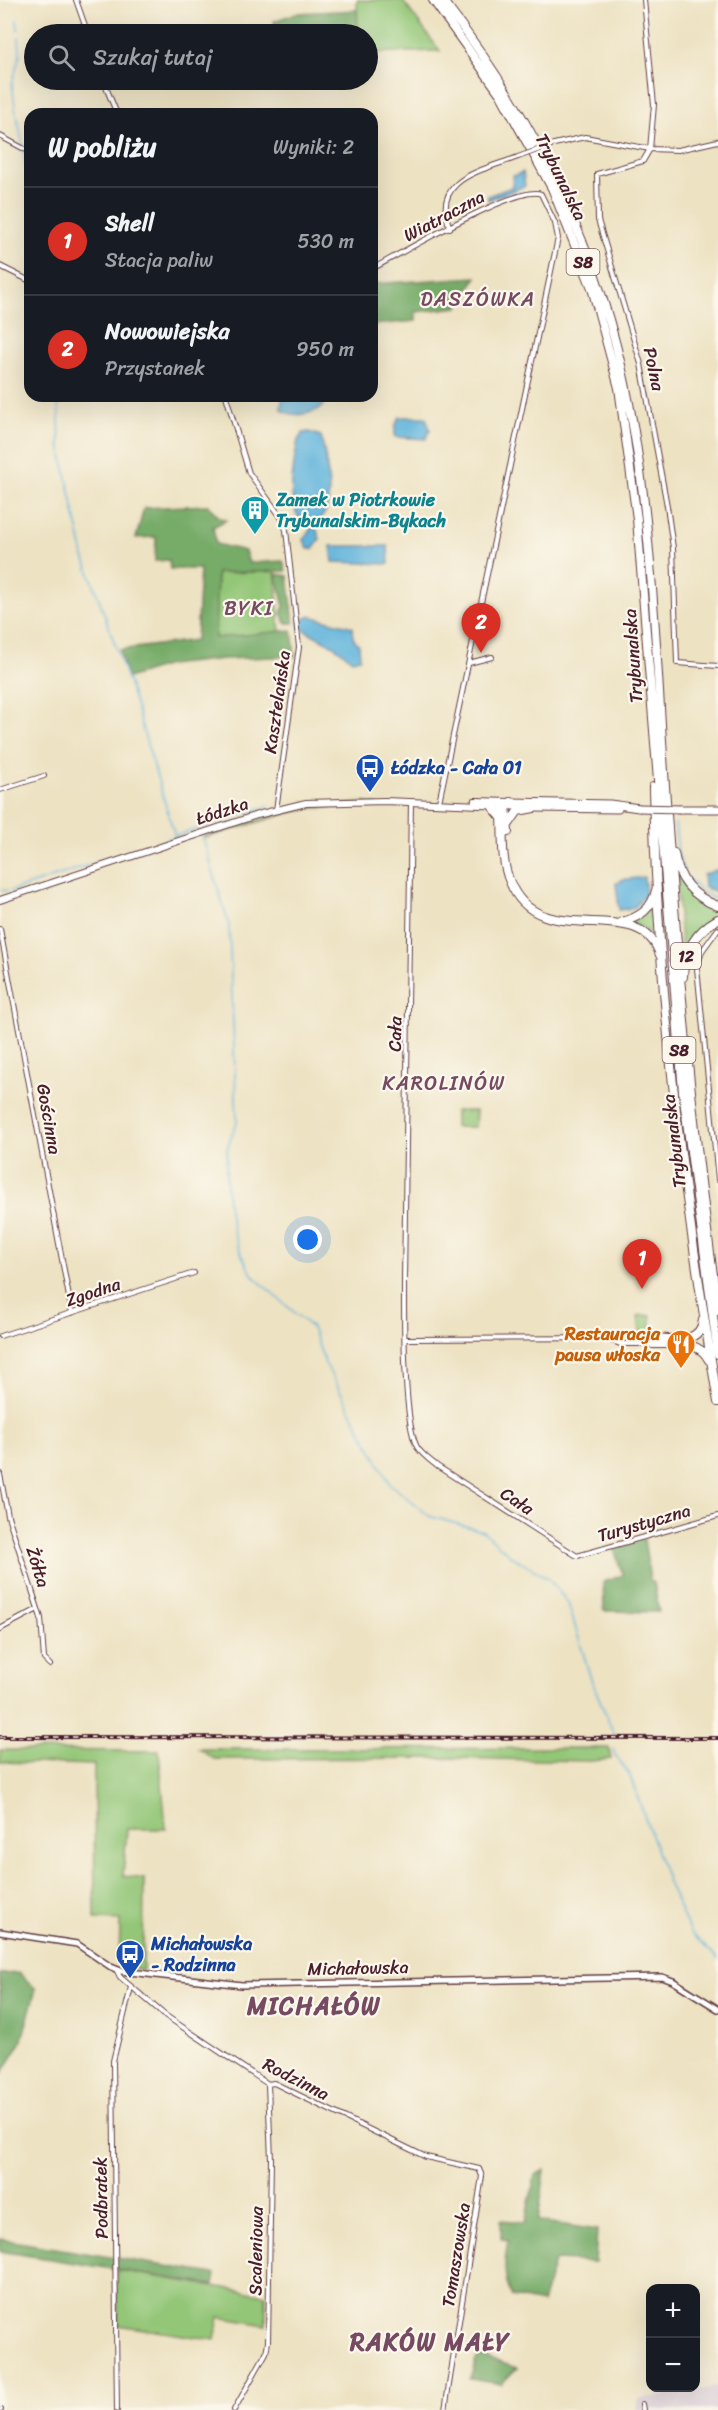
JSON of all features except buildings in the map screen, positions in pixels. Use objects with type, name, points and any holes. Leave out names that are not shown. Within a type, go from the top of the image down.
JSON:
[{"type":"highway","name":"Trybunalska","points":[[433,0],[486,72],[530,145],[568,224],[599,311],[619,388],[630,458],[683,1092],[702,1254],[718,1354]]},
{"type":"highway","name":"Trybunalska","points":[[442,0],[487,61],[535,139],[575,222],[611,328],[631,414],[642,499],[682,1005],[693,1118],[718,1310]]},
{"type":"highway","points":[[654,744],[652,768],[657,878],[665,983],[681,1137],[718,1402]]},
{"type":"highway","points":[[507,804],[510,873],[531,909]]},
{"type":"highway","name":"12","points":[[507,804],[502,818],[505,865],[516,895],[531,909],[561,922],[617,923],[638,928],[653,940],[660,953],[665,983]]},
{"type":"highway","points":[[492,806],[502,818]]},
{"type":"highway","points":[[508,825],[517,812],[534,808]]},
{"type":"highway","points":[[667,813],[675,862],[681,877],[697,895],[718,906]]},
{"type":"highway","points":[[617,923],[634,919],[647,909],[655,893],[657,878]]},
{"type":"highway","name":"12","points":[[682,1005],[687,954],[700,932],[718,919]]},
{"type":"highway","points":[[654,1341],[694,1336],[702,1328],[704,1312]]},
{"type":"highway","points":[[654,1341],[697,1347],[706,1354],[712,1370]]},
{"type":"main road","name":"Łódzka","points":[[0,900],[276,810],[334,800],[610,804],[639,808]]},
{"type":"main road","name":"Łódzka","points":[[463,803],[492,806],[507,804],[534,808],[718,809]]},
{"type":"street","points":[[76,0],[84,24]]},
{"type":"street","points":[[644,0],[654,105],[650,149]]},
{"type":"street","points":[[108,90],[115,108]]},
{"type":"street","points":[[0,136],[24,149]]},
{"type":"street","points":[[450,228],[445,215],[445,201],[456,183],[554,144],[585,137],[650,149],[678,150],[718,141]]},
{"type":"street","name":"Polna","points":[[650,149],[643,161],[597,174],[598,220],[641,364],[667,506],[673,548],[677,663],[718,666]]},
{"type":"street","name":"Wiatraczna","points":[[378,266],[500,201],[530,191],[538,192],[544,199],[555,223],[558,238],[469,663]]},
{"type":"street","points":[[0,266],[24,278]]},
{"type":"street","name":"Kasztelańska","points":[[228,402],[249,473],[281,517],[286,530],[299,647],[276,810]]},
{"type":"street","points":[[439,802],[469,663],[492,657]]},
{"type":"street","points":[[0,790],[44,776]]},
{"type":"street","name":"Cała","points":[[411,801],[405,1339],[411,1430],[417,1447],[424,1456],[577,1556]]},
{"type":"street","name":"Gościnna","points":[[0,929],[72,1313]]},
{"type":"street","points":[[718,930],[702,951],[697,968],[718,1180]]},
{"type":"street","name":"Zgodna","points":[[0,1336],[194,1273]]},
{"type":"street","points":[[405,1339],[654,1341]]},
{"type":"street","name":"Żółta","points":[[0,1474],[8,1516],[42,1623],[44,1659],[50,1665]]},
{"type":"street","name":"Turystyczna","points":[[577,1556],[718,1516]]},
{"type":"street","points":[[0,1629],[36,1610]]},
{"type":"street","name":"Michałowska","points":[[0,1932],[76,1944],[116,1969],[150,1976],[256,1985],[663,1977],[718,2009]]},
{"type":"street","name":"Rodzinna","points":[[116,1969],[120,1977],[166,2016],[268,2084],[274,2083],[426,2157],[477,2167],[482,2176]]},
{"type":"street","name":"Podbratek","points":[[117,2410],[113,2061],[131,1987]]},
{"type":"street","name":"Scaleniowa","points":[[234,2410],[268,2346],[271,2159],[268,2084]]},
{"type":"street","name":"Tomaszowska","points":[[445,2410],[482,2176]]},
{"type":"street","points":[[642,2404],[643,2410]]},
{"type":"shaded area","points":[[718,2387],[718,2410],[638,2410],[637,2399],[700,2392],[700,2390]]},
{"type":"green space","points":[[357,0],[402,0],[440,51],[378,53],[378,24],[358,24]]},
{"type":"green space","points":[[357,10],[358,24],[274,24],[274,21],[297,13]]},
{"type":"green space","points":[[476,277],[458,307],[416,312],[416,321],[378,324],[378,284]]},
{"type":"green space","points":[[208,505],[219,517],[226,520],[213,527],[216,544],[245,551],[249,563],[283,561],[286,571],[217,573],[215,638],[292,630],[295,656],[223,659],[168,665],[127,678],[120,650],[196,640],[200,569],[170,569],[169,560],[155,561],[156,537],[136,538],[144,508]]},
{"type":"green space","points":[[275,571],[280,632],[215,638],[217,573]]},
{"type":"green space","points":[[276,574],[288,576],[294,623],[286,623],[281,613],[284,606]]},
{"type":"green space","points":[[366,803],[378,805],[313,808],[205,838],[204,836],[305,806]]},
{"type":"green space","points":[[676,875],[695,898],[718,909],[718,916],[698,931],[682,959]]},
{"type":"green space","points":[[655,901],[658,943],[646,930],[630,923]]},
{"type":"green space","points":[[455,1111],[476,1111],[475,1127],[455,1127]]},
{"type":"green space","points":[[638,1316],[651,1316],[651,1335],[643,1336],[640,1333]]},
{"type":"green space","points":[[644,1539],[650,1580],[654,1583],[659,1612],[604,1611],[603,1582],[623,1575],[614,1549]]},
{"type":"green space","points":[[609,1748],[611,1759],[590,1761],[449,1758],[214,1759],[199,1749]]},
{"type":"green space","points":[[0,1750],[159,1751],[166,1829],[127,1829],[123,1876],[144,1879],[143,1970],[119,1965],[120,1920],[95,1919],[94,1765],[0,1762]]},
{"type":"green space","points":[[19,1973],[36,1989],[21,2043],[0,2077],[0,1974]]},
{"type":"green space","points":[[545,2170],[538,2221],[597,2230],[595,2262],[557,2260],[554,2262],[542,2303],[512,2297],[505,2270],[508,2241],[501,2238],[501,2220],[525,2222],[535,2175]]},
{"type":"green space","points":[[0,2239],[215,2274],[213,2285],[0,2251]]},
{"type":"green space","points":[[117,2270],[266,2295],[266,2325],[219,2317],[215,2340],[118,2325]]},
{"type":"green space","points":[[481,2356],[517,2368],[501,2384],[470,2379],[476,2360]]},
{"type":"water","points":[[523,172],[525,186],[488,200],[488,196],[512,187],[513,176]]},
{"type":"water","points":[[282,402],[322,402],[323,406],[308,413],[296,414],[290,414],[281,409]]},
{"type":"water","points":[[400,417],[426,417],[430,430],[426,439],[395,437],[395,426]]},
{"type":"water","points":[[309,432],[321,436],[329,493],[327,507],[322,517],[313,521],[299,518],[295,510],[292,490],[298,440],[303,433]]},
{"type":"water","points":[[311,528],[316,528],[320,539],[313,549],[308,549],[304,540]]},
{"type":"water","points":[[331,546],[388,546],[389,564],[333,562]]},
{"type":"water","points":[[310,616],[353,627],[353,638],[359,645],[360,658],[352,660],[334,646],[301,628],[300,621]]},
{"type":"water","points":[[718,869],[718,893],[704,887],[703,875]]},
{"type":"water","points":[[644,877],[646,894],[634,908],[619,910],[616,883],[621,880]]},
{"type":"waterway","points":[[17,20],[18,30]]},
{"type":"waterway","points":[[16,113],[12,84],[20,54],[19,37]]},
{"type":"waterway","points":[[17,116],[23,146]]},
{"type":"waterway","points":[[23,151],[24,156]]},
{"type":"waterway","points":[[58,402],[60,446],[84,557],[128,681],[175,836],[210,825]]},
{"type":"waterway","points":[[217,823],[270,805]]},
{"type":"waterway","points":[[675,824],[678,854],[684,872]]},
{"type":"waterway","points":[[202,835],[229,925],[237,1122],[227,1149],[226,1169],[230,1217],[239,1248],[254,1277],[312,1328],[325,1363],[390,1484],[429,1516],[483,1531],[510,1555],[549,1579],[568,1603],[591,1679],[614,1734]]},
{"type":"waterway","points":[[11,891],[174,837]]},
{"type":"waterway","points":[[689,879],[700,891],[718,901]]},
{"type":"waterway","points":[[0,890],[8,891]]},
{"type":"waterway","points":[[613,1749],[629,1773],[669,1885],[690,1932],[718,1959]]},
{"type":"railway","points":[[0,1737],[718,1738]]},
{"type":"place","name":"Zamek w Piotrkowie Trybunalskim-Bykach","points":[[255,536]]},
{"type":"place","name":"Nowowiejska","points":[[481,653]]},
{"type":"place","name":"Łódzka - Cała 01","points":[[370,794]]},
{"type":"place","name":"Shell","points":[[642,1289]]},
{"type":"place","name":"Restauracja pausa włoska","points":[[681,1370]]},
{"type":"place","name":"Michałowska - Rodzinna","points":[[130,1980]]},
{"type":"district","name":"DASZÓWKA","points":[[478,299]]},
{"type":"district","name":"BYKI","points":[[249,608]]},
{"type":"district","name":"KAROLINÓW","points":[[444,1083]]},
{"type":"district","name":"MICHAŁÓW","points":[[314,2006]]},
{"type":"district","name":"RAKÓW MAŁY","points":[[430,2342]]}]
